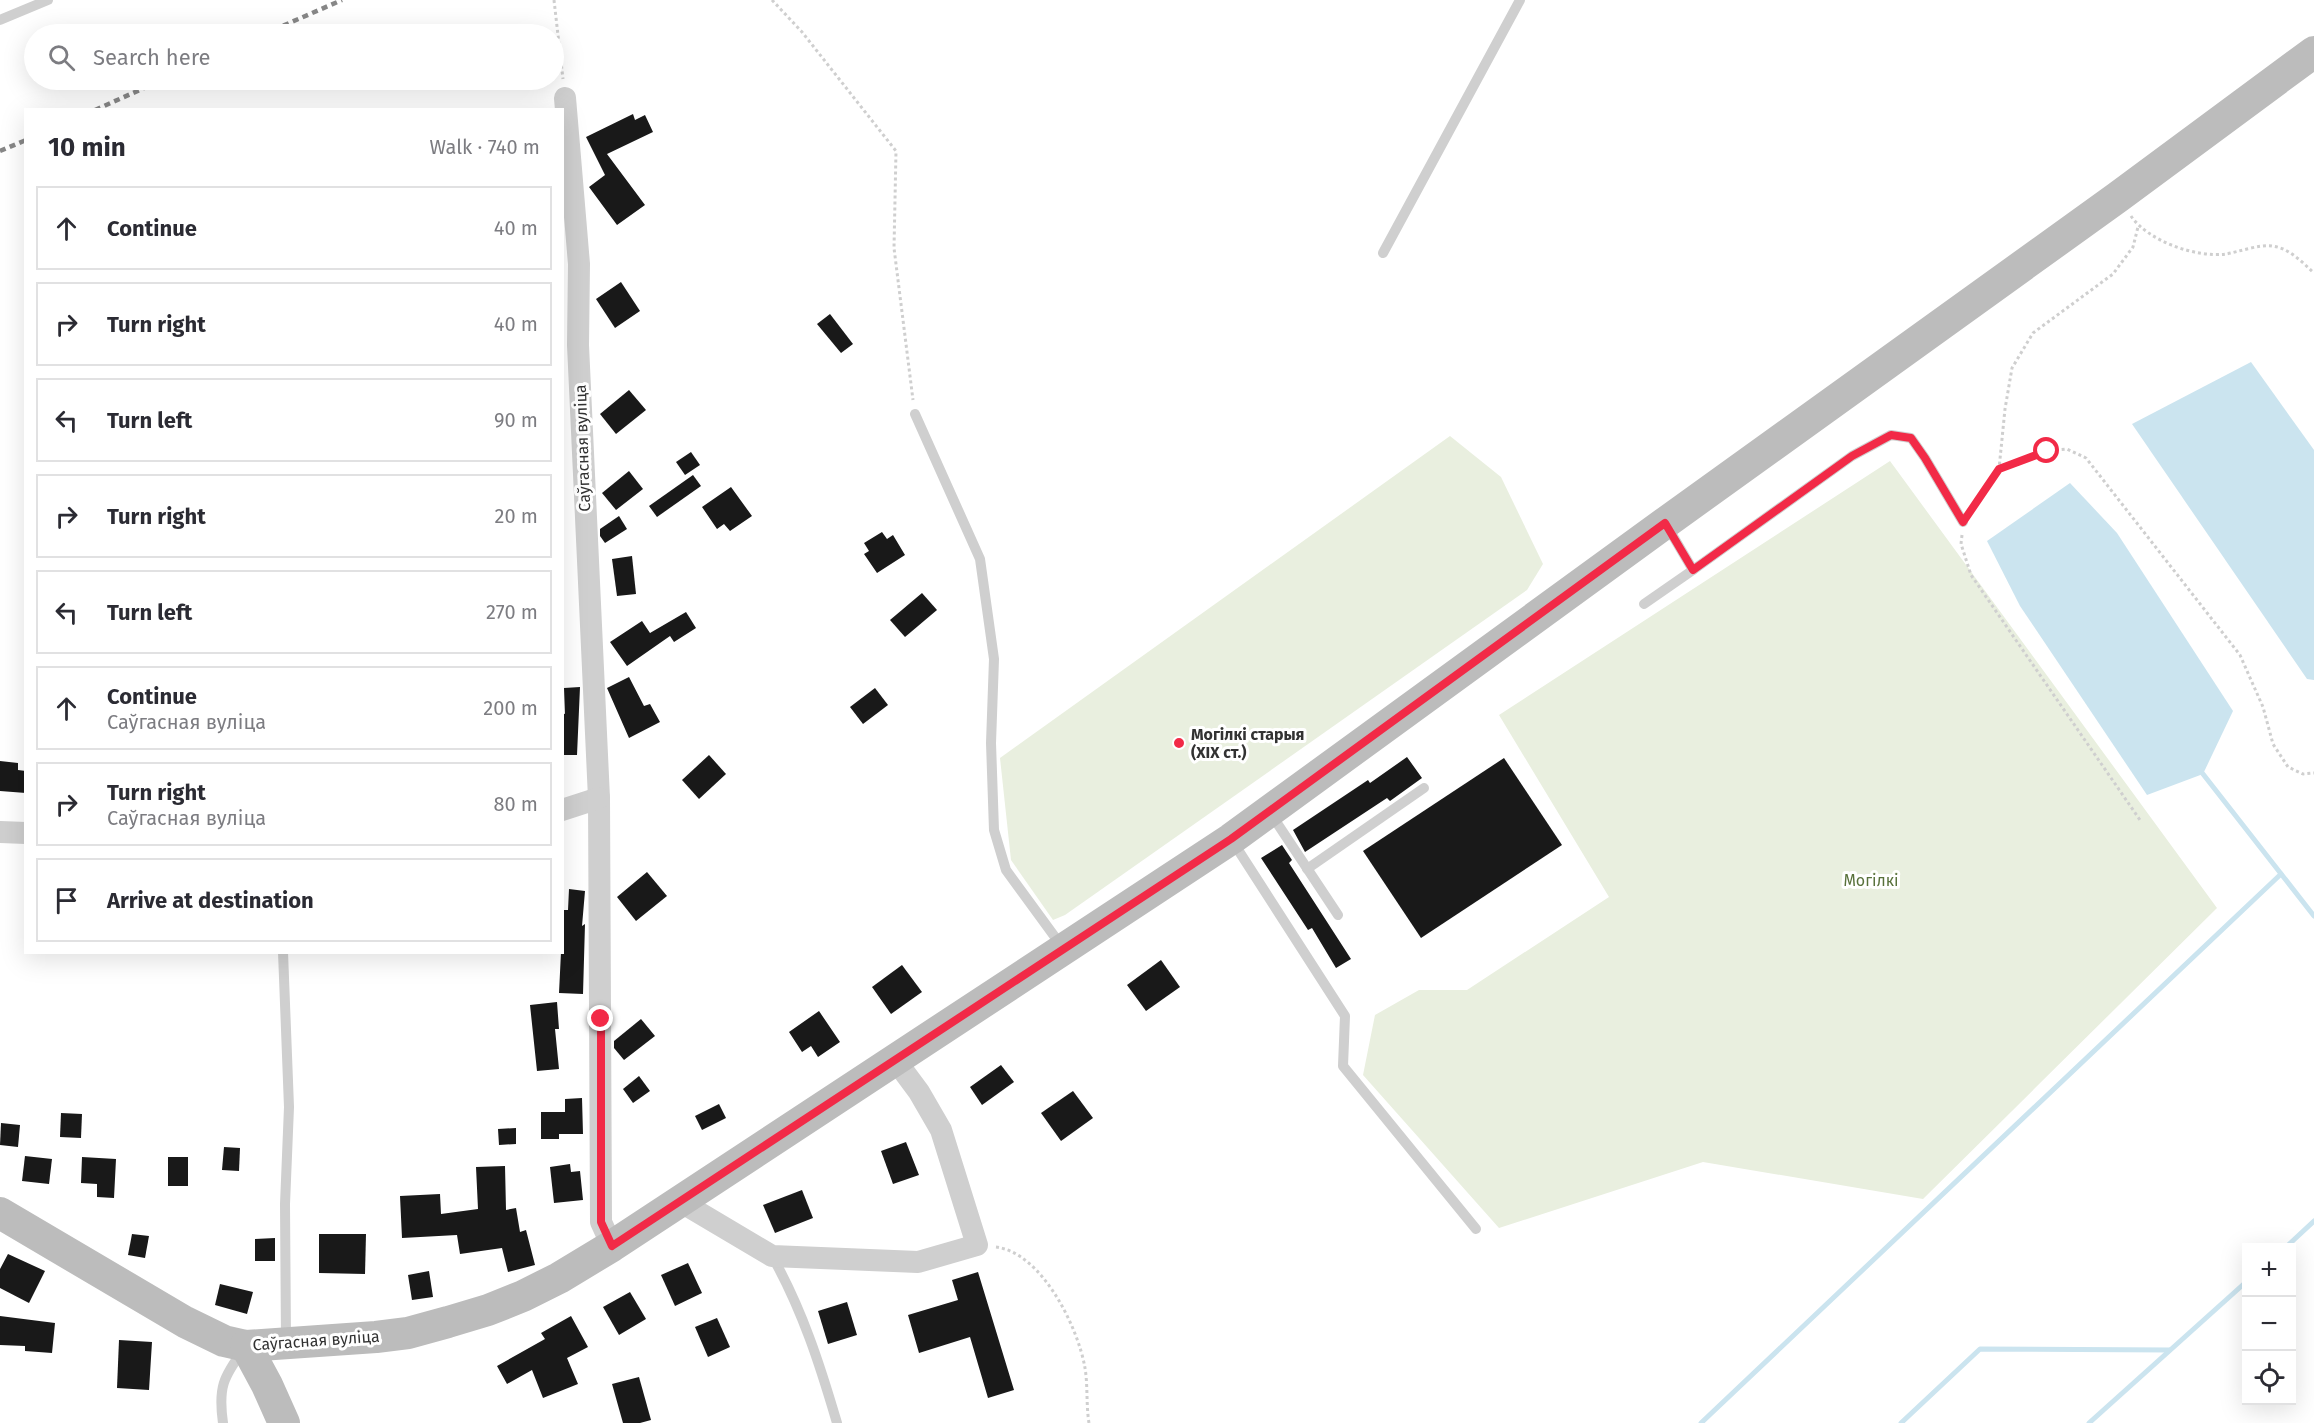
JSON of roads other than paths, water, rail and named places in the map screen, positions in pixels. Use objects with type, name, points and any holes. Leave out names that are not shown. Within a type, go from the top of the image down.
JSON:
[{"type":"main road","name":"Саўгасная вуліца","points":[[0,1213],[184,1322],[224,1341],[246,1346],[408,1333],[488,1310],[559,1278],[681,1202],[1065,950],[1270,812],[1665,523],[2118,197],[2215,123],[2314,52]]},
{"type":"main road","points":[[246,1346],[284,1423]]},
{"type":"street","name":"Саўгасная вуліца","points":[[565,98],[579,264],[578,345],[599,798],[601,1222],[612,1246]]},
{"type":"street","points":[[564,809],[599,798]]},
{"type":"street","points":[[0,832],[24,833]]},
{"type":"street","points":[[681,1202],[772,1256],[918,1262],[977,1245],[941,1130],[919,1092],[896,1060]]},
{"type":"lane","points":[[0,20],[48,0]]},
{"type":"lane","points":[[1383,253],[1520,0]]},
{"type":"lane","points":[[915,414],[980,559],[994,659],[991,743],[994,830],[1006,870],[1065,950]]},
{"type":"lane","points":[[1644,604],[1852,456],[1891,435],[1911,438],[1963,522]]},
{"type":"lane","points":[[1665,523],[1693,570]]},
{"type":"lane","points":[[1306,869],[1424,788]]},
{"type":"lane","points":[[1270,812],[1338,915]]},
{"type":"lane","points":[[1231,839],[1345,1016],[1343,1066],[1476,1229]]},
{"type":"lane","points":[[283,954],[289,1107],[285,1204],[286,1342]]},
{"type":"lane","points":[[772,1256],[790,1288],[820,1365],[837,1423]]},
{"type":"lane","points":[[223,1423],[220,1401],[222,1388],[228,1369],[246,1346]]},
{"type":"water","points":[[2251,362],[2314,450],[2314,680],[2307,679],[2132,424]]},
{"type":"water","points":[[2070,483],[2117,533],[2233,711],[2203,774],[2147,795],[2020,606],[1987,541]]},
{"type":"waterway","points":[[2203,774],[2314,916]]},
{"type":"waterway","points":[[1701,1423],[2281,874]]},
{"type":"waterway","points":[[2290,1243],[2314,1221]]},
{"type":"waterway","points":[[2089,1423],[2242,1286]]},
{"type":"waterway","points":[[1901,1423],[1980,1349],[2170,1350]]},
{"type":"railway","points":[[287,24],[342,0]]},
{"type":"railway","points":[[99,108],[140,90]]},
{"type":"railway","points":[[0,151],[24,141]]},
{"type":"place","name":"Могілкі старыя (XIX ст.)","points":[[1179,743]]},
{"type":"park label","name":"Могілкі","points":[[1871,880]]}]
